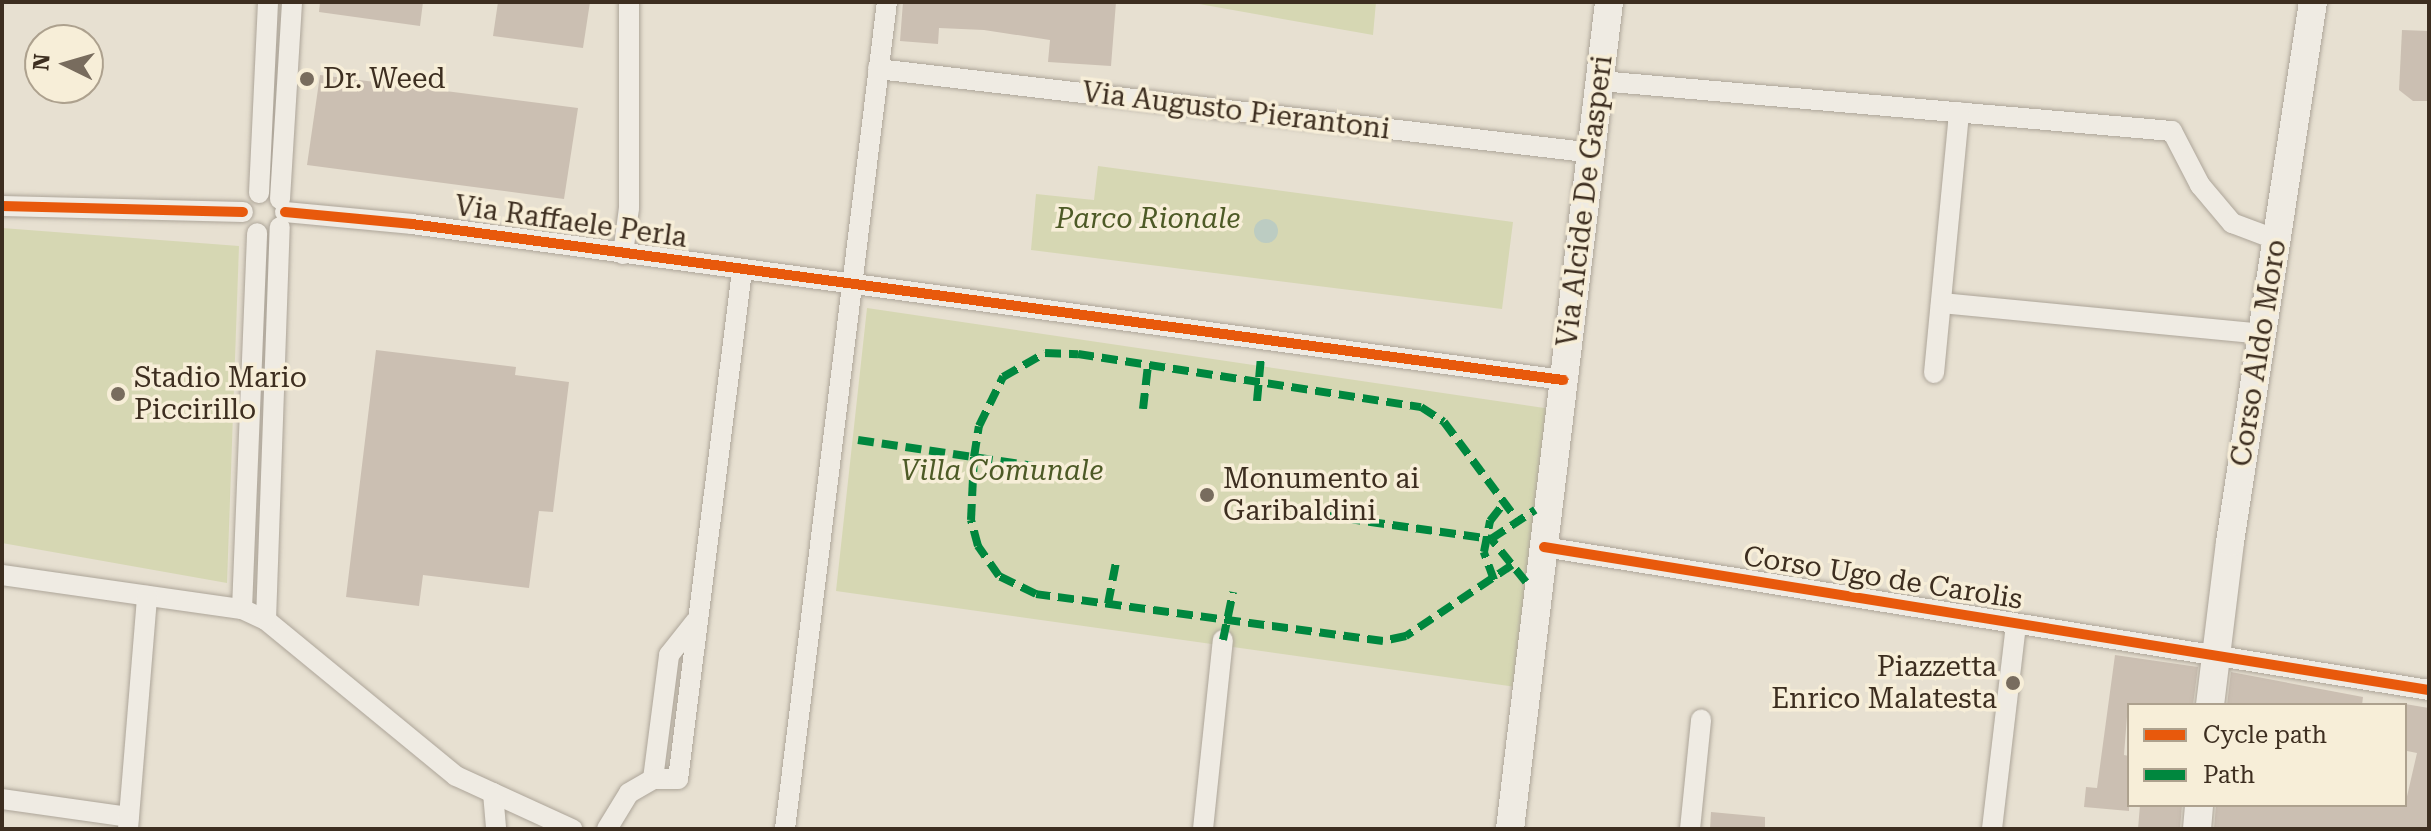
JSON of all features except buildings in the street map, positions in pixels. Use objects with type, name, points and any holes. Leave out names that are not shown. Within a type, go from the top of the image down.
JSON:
[{"type":"main road","name":"Via Alcide De Gasperi","points":[[1510,829],[1563,380],[1594,153],[1609,2]]},
{"type":"main road","name":"Corso Aldo Moro","points":[[2210,703],[2313,2]]},
{"type":"main road","points":[[2197,829],[2199,807]]},
{"type":"street","points":[[259,193],[268,2]]},
{"type":"street","points":[[266,620],[292,2]]},
{"type":"street","points":[[623,254],[629,208],[629,2]]},
{"type":"street","points":[[785,829],[887,2]]},
{"type":"street","name":"Via Augusto Pierantoni","points":[[878,69],[1594,153]]},
{"type":"street","points":[[1600,81],[2172,131],[2200,185],[2232,223],[2277,240]]},
{"type":"street","points":[[1934,373],[1959,112]]},
{"type":"street","points":[[243,212],[250,198],[259,193]]},
{"type":"street","points":[[259,193],[282,213]]},
{"type":"street","points":[[2,206],[243,212]]},
{"type":"street","points":[[242,609],[257,233],[243,212]]},
{"type":"street","points":[[257,233],[282,213]]},
{"type":"street","name":"Via Raffaele Perla","points":[[282,213],[623,254],[1563,380]]},
{"type":"street","points":[[607,829],[629,793],[653,779],[678,779],[742,271]]},
{"type":"street","points":[[1941,303],[2262,334]]},
{"type":"street","name":"Corso Ugo de Carolis","points":[[1544,547],[2429,690]]},
{"type":"street","points":[[2,575],[242,609],[266,620],[456,776],[572,829]]},
{"type":"street","points":[[2,799],[128,823],[147,596]]},
{"type":"street","points":[[653,779],[669,655],[696,621]]},
{"type":"street","points":[[1992,829],[2016,624]]},
{"type":"street","points":[[1203,829],[1223,640]]},
{"type":"street","points":[[1690,829],[1701,720]]},
{"type":"street","points":[[493,793],[496,829]]},
{"type":"green space","points":[[1188,2],[1376,2],[1373,35]]},
{"type":"green space","name":"Parco Rionale","points":[[1098,166],[1513,222],[1502,309],[1031,250],[1036,194],[1094,200]]},
{"type":"green space","name":"Stadio Mario Piccirillo","points":[[2,228],[239,246],[227,583],[2,543]]},
{"type":"green space","name":"Villa Comunale","points":[[867,308],[1551,409],[1516,687],[836,591]]},
{"type":"shaded area","points":[[1266,219],[1277,226],[1278,231],[1271,242],[1266,243],[1255,236],[1254,231],[1261,220]]},
{"type":"marked path","points":[[1512,565],[1406,636],[1383,641],[1036,594],[999,576],[978,546],[971,520],[974,457],[979,426],[1003,377],[1045,353],[1078,354],[1421,407],[1444,422],[1518,521]]},
{"type":"marked path","points":[[1257,401],[1261,357]]},
{"type":"marked path","points":[[1143,409],[1148,365]]},
{"type":"marked path","points":[[858,440],[1068,471]]},
{"type":"marked path","points":[[1494,580],[1484,552],[1490,521],[1505,502]]},
{"type":"marked path","points":[[1526,582],[1491,539],[1535,510]]},
{"type":"marked path","points":[[1321,515],[1491,539]]},
{"type":"marked path","points":[[1108,604],[1116,562]]},
{"type":"marked path","points":[[1223,640],[1233,592]]},
{"type":"cycle path","points":[[2,206],[243,212]]},
{"type":"cycle path","points":[[285,212],[412,224],[1563,380]]},
{"type":"cycle path","points":[[1544,547],[2429,690]]},
{"type":"place","name":"Dr. Weed","points":[[307,79]]},
{"type":"place","name":"Stadio Mario Piccirillo","points":[[118,394]]},
{"type":"place","name":"Monumento ai Garibaldini","points":[[1207,495]]},
{"type":"place","name":"Piazzetta Enrico Malatesta","points":[[2013,683]]}]
